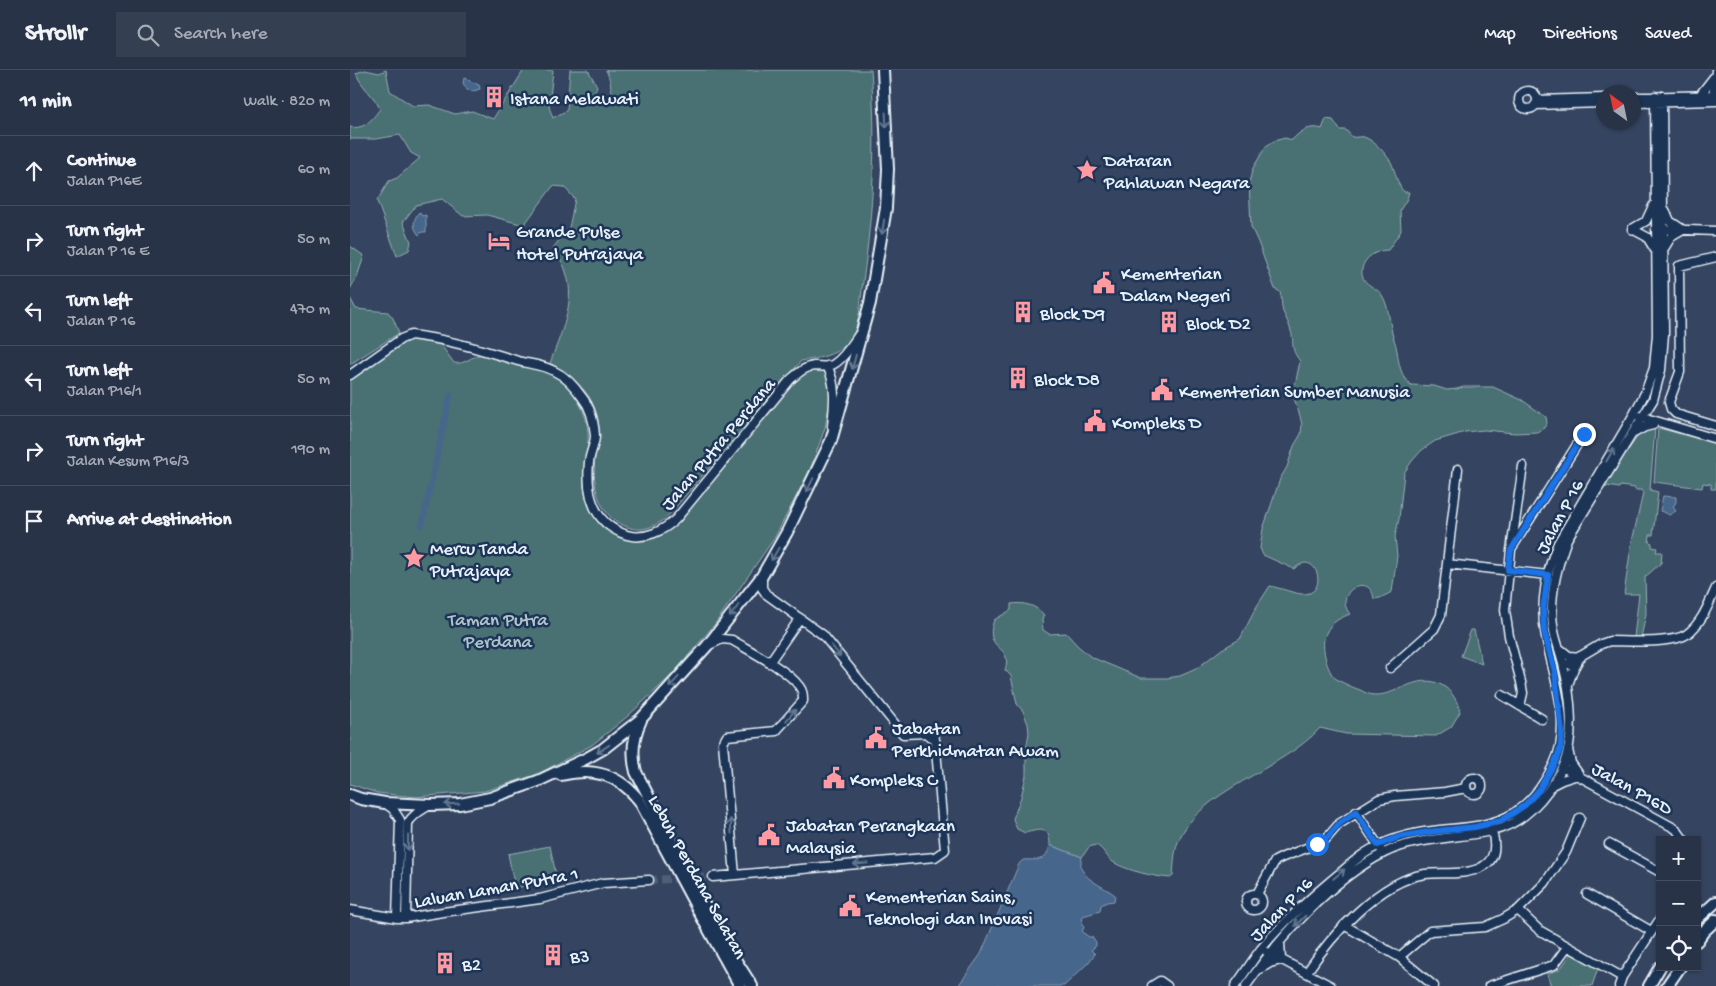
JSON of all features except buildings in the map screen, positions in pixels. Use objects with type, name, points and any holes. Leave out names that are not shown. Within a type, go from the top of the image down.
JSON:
[{"type":"main road","points":[[350,795],[385,803],[430,806],[460,804],[490,798],[538,781],[604,749],[641,719],[707,646],[762,576],[787,532],[831,441],[870,303],[886,208],[888,169],[883,70]]},
{"type":"main road","name":"Lebuh Perdana Selatan","points":[[641,719],[632,753],[636,772],[722,939],[752,986]]},
{"type":"main road","name":"Lebuh Perdana Selatan","points":[[538,781],[564,774],[590,771],[610,776],[631,790],[639,800],[704,924],[740,986]]},
{"type":"main road","points":[[1701,915],[1716,902]]},
{"type":"main road","points":[[1701,935],[1716,920]]},
{"type":"main road","points":[[1649,986],[1658,971]]},
{"type":"main road","points":[[1667,986],[1677,971]]},
{"type":"street","points":[[1714,98],[1716,70]]},
{"type":"street","points":[[1700,95],[1715,75]]},
{"type":"street","points":[[1642,102],[1700,95],[1714,98]]},
{"type":"street","points":[[1596,98],[1536,102],[1596,103]]},
{"type":"street","points":[[1641,98],[1679,102],[1714,98]]},
{"type":"street","name":"Jalan P 16","points":[[1235,986],[1262,949],[1321,888],[1352,863],[1378,845],[1399,837],[1475,827],[1501,821],[1534,797],[1564,750],[1571,718],[1564,666],[1554,630],[1553,609],[1555,582],[1563,549],[1567,539],[1652,402],[1661,370],[1664,334],[1664,206],[1658,99]]},
{"type":"street","points":[[1642,102],[1659,115],[1679,102]]},
{"type":"street","name":"Jalan P 16","points":[[1564,750],[1555,672],[1544,631],[1543,610],[1548,575],[1558,543],[1633,417],[1645,393],[1654,368],[1657,335],[1655,202],[1659,115]]},
{"type":"street","points":[[1655,202],[1652,212],[1646,221],[1632,229],[1647,237],[1656,252]]},
{"type":"street","points":[[1664,206],[1670,221],[1683,230]]},
{"type":"street","points":[[1655,229],[1716,231]]},
{"type":"street","points":[[1664,248],[1671,237],[1683,230]]},
{"type":"street","points":[[1704,436],[1712,425],[1676,414],[1668,402],[1680,372],[1679,266],[1716,257]]},
{"type":"street","points":[[831,441],[833,393],[831,372],[828,366],[840,359],[864,327]]},
{"type":"street","name":"Jalan Putra Perdana","points":[[350,374],[401,339],[411,335],[484,351],[554,371],[582,396],[590,410],[595,438],[589,460],[589,492],[592,503],[605,522],[622,533],[632,536],[653,534],[666,528],[676,519],[790,380],[804,369],[828,366]]},
{"type":"street","points":[[1652,402],[1651,411],[1655,424]]},
{"type":"street","points":[[1633,417],[1669,430],[1679,429],[1716,439]]},
{"type":"street","points":[[1633,434],[1655,424]]},
{"type":"street","points":[[1511,550],[1587,429]]},
{"type":"street","points":[[1520,706],[1523,693],[1509,636],[1505,610],[1508,570],[1523,466]]},
{"type":"street","points":[[1390,668],[1438,624],[1441,615],[1458,469]]},
{"type":"street","points":[[1447,564],[1548,575]]},
{"type":"street","points":[[713,877],[935,857],[945,850],[935,739],[925,733],[904,734],[823,635],[766,594],[762,588],[762,576]]},
{"type":"street","points":[[1560,706],[1561,674],[1564,666],[1601,644],[1610,641],[1670,640],[1687,634],[1703,616],[1716,588]]},
{"type":"street","points":[[769,663],[800,618]]},
{"type":"street","points":[[1544,631],[1558,661],[1564,666]]},
{"type":"street","points":[[707,646],[722,639],[732,640],[782,670],[799,685],[803,693],[803,701],[776,731],[727,736],[724,739],[735,875]]},
{"type":"street","points":[[1559,648],[1569,656],[1581,657]]},
{"type":"street","points":[[1567,687],[1574,668],[1581,657]]},
{"type":"street","points":[[1502,695],[1542,719]]},
{"type":"street","points":[[1547,776],[1562,767],[1564,750]]},
{"type":"street","points":[[1552,785],[1562,780],[1579,776],[1564,750]]},
{"type":"street","name":"Jalan P 16","points":[[1246,986],[1280,942],[1323,897],[1350,875],[1383,854],[1404,845],[1492,831],[1505,826],[1527,813],[1548,792],[1562,767]]},
{"type":"street","name":"Jalan P16D","points":[[1562,767],[1676,829],[1681,836]]},
{"type":"street","points":[[1256,894],[1275,861],[1326,839],[1339,824],[1379,799],[1466,788]]},
{"type":"street","points":[[385,803],[393,809],[400,820],[397,918]]},
{"type":"street","points":[[406,918],[408,823],[412,817],[430,806]]},
{"type":"street","points":[[1356,812],[1383,854]]},
{"type":"street","points":[[1399,957],[1430,931],[1485,927],[1518,910],[1545,883],[1566,852],[1580,818]]},
{"type":"street","points":[[1307,972],[1321,951],[1344,925],[1378,896],[1400,883],[1423,874],[1469,871],[1483,867],[1491,859],[1495,850],[1492,831]]},
{"type":"street","points":[[1609,844],[1656,870]]},
{"type":"street","name":"Laluan Laman Putra 1","points":[[350,910],[406,918],[540,899],[602,884],[649,880]]},
{"type":"street","points":[[1587,894],[1651,931]]},
{"type":"street","points":[[1518,910],[1539,930],[1622,977]]},
{"type":"street","points":[[1344,925],[1399,957],[1434,986]]},
{"type":"street","points":[[1619,986],[1622,977],[1656,925]]},
{"type":"street","points":[[1280,942],[1281,960]]},
{"type":"street","points":[[1490,986],[1554,965],[1567,946]]},
{"type":"street","points":[[1262,949],[1332,986]]},
{"type":"street","points":[[1256,971],[1270,963],[1281,960]]},
{"type":"street","points":[[1152,986],[1160,981],[1167,986]]},
{"type":"green space","points":[[365,70],[379,73],[386,70],[390,91],[413,106],[429,105],[455,114],[472,111],[493,119],[524,70],[553,70],[549,107],[553,118],[567,110],[570,70],[588,70],[597,86],[591,103],[604,99],[610,92],[610,82],[606,70],[871,70],[874,123],[872,202],[860,311],[857,325],[851,338],[847,344],[836,352],[815,359],[801,361],[667,517],[658,524],[648,528],[637,529],[625,526],[608,515],[596,488],[594,468],[599,427],[592,401],[577,383],[564,373],[549,366],[562,332],[569,296],[569,284],[565,269],[553,248],[569,228],[575,199],[564,187],[553,186],[524,225],[487,215],[463,216],[442,199],[416,205],[403,222],[411,242],[409,250],[397,256],[377,201],[389,181],[397,178],[420,158],[411,153],[400,135],[376,139],[350,139],[350,127],[364,125],[380,109],[356,73]]},
{"type":"green space","points":[[1326,119],[1333,120],[1340,130],[1346,130],[1352,137],[1364,137],[1376,144],[1391,162],[1401,189],[1404,192],[1409,192],[1400,210],[1401,231],[1388,250],[1372,255],[1365,261],[1362,269],[1363,279],[1382,295],[1386,303],[1399,365],[1407,381],[1411,385],[1434,386],[1447,390],[1463,387],[1493,387],[1522,400],[1546,417],[1547,423],[1544,428],[1537,432],[1515,433],[1484,430],[1465,432],[1435,441],[1422,450],[1404,473],[1399,519],[1395,536],[1397,556],[1392,592],[1374,599],[1371,590],[1366,586],[1360,585],[1354,588],[1349,592],[1346,599],[1346,606],[1350,614],[1334,623],[1328,629],[1324,639],[1327,665],[1332,675],[1341,682],[1367,693],[1382,695],[1418,682],[1434,682],[1444,686],[1452,693],[1460,712],[1451,727],[1436,736],[1346,734],[1320,728],[1304,743],[1285,756],[1222,794],[1203,808],[1188,824],[1178,842],[1173,876],[1170,878],[1140,873],[1118,865],[1096,845],[1089,847],[1082,857],[1050,845],[1048,834],[1042,830],[1025,833],[1017,829],[1013,819],[1026,776],[1026,749],[1029,733],[1023,711],[1017,704],[1011,676],[1005,670],[1007,661],[1005,655],[992,638],[991,630],[994,620],[1011,610],[1011,604],[1029,605],[1044,615],[1042,620],[1043,630],[1049,634],[1066,633],[1091,657],[1141,678],[1167,678],[1180,676],[1196,669],[1222,649],[1240,639],[1270,586],[1301,594],[1312,592],[1316,587],[1318,580],[1314,567],[1309,564],[1302,564],[1294,569],[1263,555],[1260,548],[1263,529],[1280,479],[1301,434],[1302,425],[1293,395],[1300,361],[1293,349],[1291,331],[1283,312],[1280,292],[1275,289],[1251,227],[1249,182],[1253,168],[1266,146],[1274,141],[1285,138],[1292,140],[1309,128],[1322,129]]},
{"type":"green space","points":[[350,246],[364,256],[357,277],[350,289]]},
{"type":"green space","points":[[350,298],[356,309],[388,312],[393,318],[399,333],[350,364]]},
{"type":"green space","name":"Taman Putra Perdana","points":[[413,338],[436,341],[454,363],[461,363],[478,355],[488,354],[530,365],[560,379],[575,396],[583,410],[587,424],[588,439],[584,485],[590,508],[596,518],[613,533],[636,539],[656,537],[678,523],[783,391],[807,370],[822,370],[828,376],[831,394],[825,428],[810,470],[775,537],[715,624],[672,675],[628,716],[592,745],[538,774],[485,791],[416,797],[377,793],[350,784],[350,377],[395,344]]},
{"type":"green space","points":[[1655,428],[1650,490],[1658,492],[1653,535],[1650,535],[1649,542],[1652,543],[1652,547],[1657,548],[1656,552],[1662,552],[1661,563],[1645,577],[1646,614],[1641,638],[1634,637],[1639,594],[1624,594],[1631,546],[1643,493],[1641,490],[1635,490],[1635,488],[1607,486],[1606,488],[1603,485],[1641,432]]},
{"type":"green space","points":[[1658,428],[1716,443],[1716,489],[1711,489],[1711,484],[1703,483],[1702,488],[1654,482]]},
{"type":"green space","points":[[1471,630],[1474,630],[1482,664],[1461,656]]},
{"type":"green space","points":[[550,846],[557,880],[515,888],[508,854]]},
{"type":"green space","points":[[1571,954],[1598,968],[1592,986],[1551,986],[1547,974],[1560,969]]},
{"type":"water","points":[[464,78],[479,85],[480,89],[474,91],[467,90],[463,83]]},
{"type":"water","points":[[419,212],[422,216],[426,215],[426,232],[422,232],[419,235],[414,224]]},
{"type":"water","points":[[1663,496],[1676,497],[1673,507],[1676,511],[1669,515],[1660,511]]},
{"type":"water","points":[[1050,845],[1082,857],[1081,864],[1086,876],[1115,895],[1114,901],[1101,905],[1100,911],[1083,916],[1082,924],[1084,927],[1082,932],[1092,937],[1096,942],[1096,946],[1091,950],[1095,954],[1064,986],[958,986],[981,954],[1019,864],[1023,860],[1040,859],[1046,855]]},
{"type":"waterway","points":[[422,525],[450,396]]},
{"type":"tunnel","points":[[649,880],[713,877]]},
{"type":"place","name":"Istana Melawati","points":[[494,97]]},
{"type":"place","name":"Dataran Pahlawan Negara","points":[[1087,170]]},
{"type":"place","name":"Grande Pulse Hotel Putrajaya","points":[[499,241]]},
{"type":"place","name":"Kementerian Dalam Negeri","points":[[1104,283]]},
{"type":"place","name":"Block D9","points":[[1023,312]]},
{"type":"place","name":"Block D2","points":[[1169,322]]},
{"type":"place","name":"Block D8","points":[[1018,378]]},
{"type":"place","name":"Kementerian Sumber Manusia","points":[[1162,390]]},
{"type":"place","name":"Kompleks D","points":[[1095,421]]},
{"type":"place","name":"Mercu Tanda Putrajaya","points":[[414,558]]},
{"type":"place","name":"Jabatan Perkhidmatan Awam","points":[[876,738]]},
{"type":"place","name":"Kompleks C","points":[[834,778]]},
{"type":"place","name":"Jabatan Perangkaan Malaysia","points":[[769,835]]},
{"type":"place","name":"Kementerian Sains, Teknologi dan Inovasi","points":[[850,906]]},
{"type":"place","name":"B3","points":[[553,955]]},
{"type":"place","name":"B2","points":[[445,963]]},
{"type":"route","points":[[1317,844],[1326,839],[1339,824],[1356,812],[1378,845],[1399,837],[1475,827],[1501,821],[1525,805],[1539,790],[1560,750],[1562,733],[1555,672],[1544,631],[1543,610],[1548,575],[1508,570],[1511,550],[1584,434]]}]
